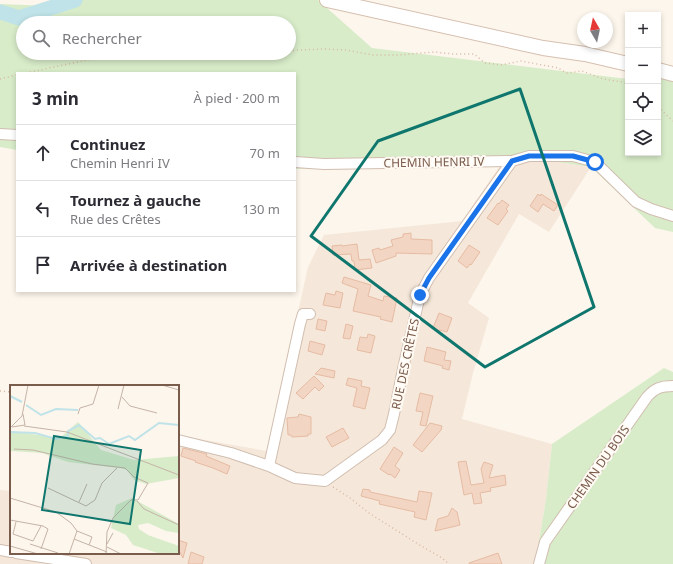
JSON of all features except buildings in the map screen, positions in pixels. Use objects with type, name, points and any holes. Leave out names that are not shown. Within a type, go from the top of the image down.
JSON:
[{"type":"main road","points":[[327,0],[543,48],[585,54],[625,63]]},
{"type":"main road","points":[[543,48],[585,62],[625,70]]},
{"type":"main road","points":[[661,71],[673,74]]},
{"type":"main road","points":[[661,79],[673,81]]},
{"type":"street","points":[[0,134],[16,135]]},
{"type":"street","name":"CHEMIN HENRI IV","points":[[296,162],[324,164],[512,161],[529,156],[573,156],[595,162],[636,202],[673,216]]},
{"type":"street","name":"RUE DES CRÊTES","points":[[325,482],[382,440],[390,430],[420,295],[429,278],[512,161]]},
{"type":"street","points":[[269,466],[300,324],[303,314],[310,314]]},
{"type":"street","name":"CHEMIN DU BOIS","points":[[539,564],[545,542],[647,397],[654,390],[664,386],[673,386]]},
{"type":"street","points":[[179,440],[269,466],[295,478],[325,482]]},
{"type":"street","points":[[0,550],[10,552]]},
{"type":"street","points":[[22,554],[86,564]]},
{"type":"path","points":[[296,50],[346,50],[373,55],[399,55],[434,52],[474,54],[485,63],[501,65],[521,61],[558,68],[567,73],[582,71],[603,79],[625,83]]},
{"type":"path","points":[[31,72],[87,60]]},
{"type":"path","points":[[0,79],[16,75]]},
{"type":"path","points":[[661,110],[673,121]]},
{"type":"path","points":[[0,391],[10,392]]},
{"type":"path","points":[[325,482],[350,498],[369,513],[442,558],[449,564]]},
{"type":"highlighted area","points":[[520,89],[594,307],[485,367],[311,236],[378,141]]},
{"type":"shaded area","points":[[537,159],[591,167],[549,232],[519,214],[468,303],[489,318],[473,373],[462,419],[552,444],[546,499],[539,541],[539,564],[0,564],[0,490],[10,491],[10,554],[179,554],[179,446],[182,436],[267,451],[308,267],[324,235],[462,221],[501,164]]},
{"type":"green space","points":[[55,0],[318,0],[372,48],[625,79],[625,156],[661,156],[661,69],[673,66],[673,232],[655,228],[591,167],[537,159],[501,164],[296,169],[296,72],[16,72],[16,150],[0,147],[0,4],[50,6]]},
{"type":"green space","points":[[664,368],[673,372],[673,564],[539,564],[539,541],[546,499],[552,444]]},
{"type":"waterway","points":[[25,16],[75,0]]},
{"type":"waterway","points":[[0,12],[16,17]]},
{"type":"route","points":[[420,295],[429,278],[512,161],[529,156],[573,156],[595,162]]}]
